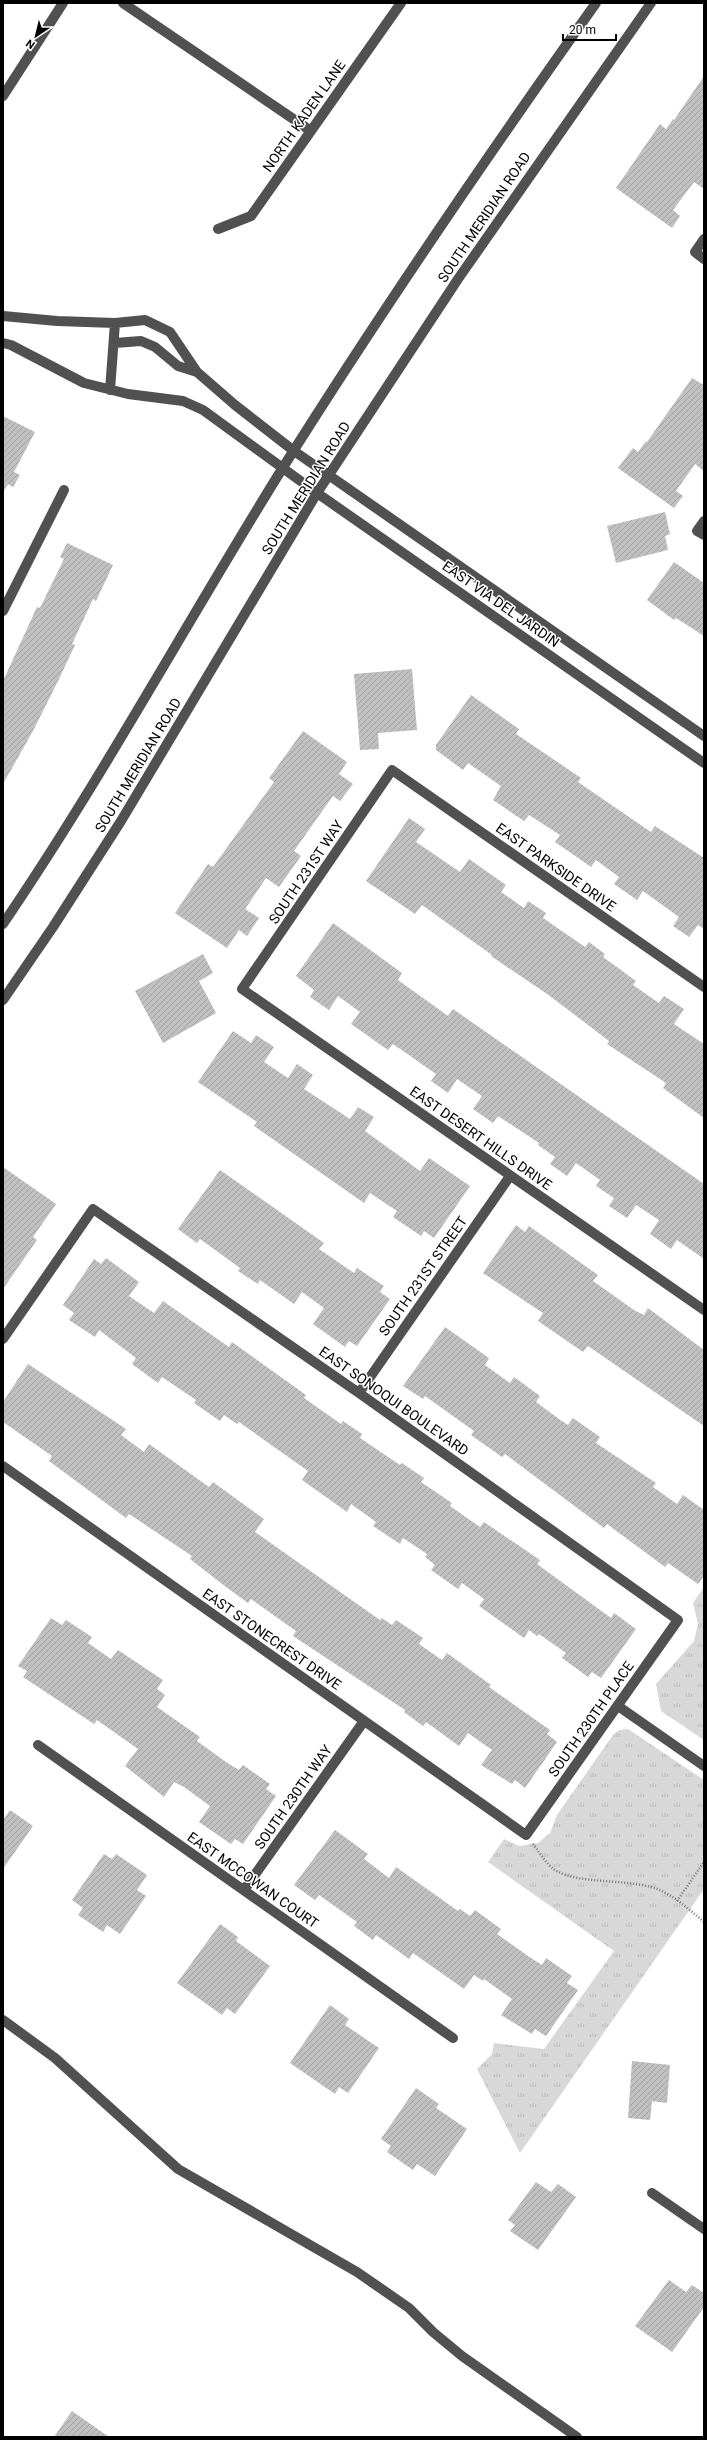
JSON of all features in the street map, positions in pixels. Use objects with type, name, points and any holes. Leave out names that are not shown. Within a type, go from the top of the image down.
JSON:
[{"type":"street","points":[[3,96],[63,3]]},
{"type":"street","points":[[123,3],[311,131]]},
{"type":"street","name":"NORTH KADEN LANE","points":[[218,229],[251,216],[402,3]]},
{"type":"street","name":"SOUTH MERIDIAN ROAD","points":[[3,924],[81,803],[283,468],[349,363],[444,221],[596,3]]},
{"type":"street","name":"SOUTH MERIDIAN ROAD","points":[[3,1000],[53,927],[137,795],[329,474],[458,279],[651,3]]},
{"type":"street","points":[[704,240],[695,252],[704,259]]},
{"type":"street","points":[[3,316],[57,321],[115,322],[145,320],[170,332],[197,372]]},
{"type":"street","points":[[110,390],[115,322]]},
{"type":"street","points":[[114,343],[141,341],[154,347],[178,366],[197,372]]},
{"type":"street","name":"EAST VIA DEL JARDIN","points":[[3,343],[11,345],[84,383],[128,394],[183,401],[203,410],[317,493],[704,763]]},
{"type":"street","name":"EAST VIA DEL JARDIN","points":[[197,372],[235,405],[294,451],[704,736]]},
{"type":"street","points":[[3,611],[64,490]]},
{"type":"street","points":[[701,533],[704,521]]},
{"type":"street","name":"EAST PARKSIDE DRIVE","points":[[392,770],[704,987]]},
{"type":"street","name":"SOUTH 231ST WAY","points":[[242,989],[392,770]]},
{"type":"street","name":"EAST DESERT HILLS DRIVE","points":[[242,989],[704,1310]]},
{"type":"street","name":"SOUTH 231ST STREET","points":[[359,1393],[510,1176]]},
{"type":"street","name":"EAST SONOQUI BOULEVARD","points":[[3,1339],[93,1209],[359,1393],[678,1620]]},
{"type":"street","name":"EAST STONECREST DRIVE","points":[[3,1466],[526,1834]]},
{"type":"street","name":"SOUTH 230TH PLACE","points":[[526,1834],[678,1620]]},
{"type":"street","points":[[618,1706],[704,1766]]},
{"type":"street","name":"SOUTH 230TH WAY","points":[[244,1890],[364,1721]]},
{"type":"street","name":"EAST MCCOWAN COURT","points":[[38,1744],[453,2038]]},
{"type":"street","points":[[3,2020],[77,2077],[178,2169],[357,2272],[410,2308],[433,2332],[462,2356],[577,2437]]},
{"type":"street","points":[[652,2192],[704,2229]]},
{"type":"path","points":[[526,1834],[555,1870],[575,1878],[612,1880],[662,1891],[704,1922]]},
{"type":"path","points":[[677,1901],[704,1862]]},
{"type":"green space","points":[[704,1587],[704,1740],[661,1711],[656,1684],[694,1641],[698,1624],[693,1603]]},
{"type":"green space","points":[[628,1729],[704,1780],[704,1889],[520,2153],[477,2069],[492,2054],[494,2043],[544,2049],[614,1951],[488,1862],[504,1839],[519,1846],[538,1843],[550,1833],[557,1815],[613,1735],[619,1730]]},
{"type":"building","points":[[704,76],[704,189],[694,182],[673,210],[680,216],[672,228],[616,188],[660,124],[666,129],[673,119],[674,120]]},
{"type":"building","points":[[692,378],[704,385],[704,471],[695,464],[676,491],[683,496],[674,508],[618,468],[633,448],[638,452],[646,441],[647,442]]},
{"type":"building","points":[[3,416],[35,432],[14,472],[20,475],[13,487],[8,484],[3,492]]},
{"type":"building","points":[[665,512],[670,534],[665,536],[668,550],[616,563],[607,526]]},
{"type":"building","points":[[67,543],[113,565],[96,601],[93,599],[72,644],[75,645],[34,729],[3,784],[3,681],[37,607],[40,608],[64,559],[60,557]]},
{"type":"building","points":[[674,562],[704,583],[704,636],[676,618],[674,620],[647,600]]},
{"type":"building","points":[[412,669],[417,730],[378,733],[379,749],[360,750],[354,674]]},
{"type":"building","points":[[471,695],[519,729],[516,734],[581,778],[578,782],[651,832],[655,826],[704,858],[704,929],[698,925],[689,937],[673,926],[679,917],[643,891],[637,900],[614,884],[619,877],[596,860],[591,867],[555,842],[560,835],[529,815],[524,821],[493,800],[501,786],[468,763],[463,770],[436,750],[436,745]]},
{"type":"building","points":[[303,731],[347,762],[339,774],[353,784],[340,801],[333,796],[294,851],[301,856],[279,887],[266,878],[245,909],[259,918],[247,936],[239,930],[227,948],[175,913],[208,864],[213,867],[274,782],[269,778]]},
{"type":"building","points":[[409,818],[425,829],[416,842],[460,872],[469,859],[506,885],[501,892],[524,908],[528,901],[546,913],[543,918],[585,947],[589,942],[605,954],[603,957],[636,981],[633,985],[659,1003],[664,996],[684,1009],[674,1024],[704,1044],[704,1118],[663,1088],[666,1083],[607,1044],[609,1041],[550,996],[491,956],[492,955],[422,905],[415,914],[366,881]]},
{"type":"building","points":[[333,923],[402,973],[398,980],[448,1016],[453,1009],[704,1184],[704,1259],[677,1240],[671,1249],[650,1234],[659,1220],[636,1205],[627,1218],[609,1206],[614,1198],[596,1186],[600,1180],[576,1163],[567,1176],[550,1164],[555,1157],[538,1145],[539,1143],[498,1116],[493,1123],[473,1109],[482,1096],[457,1079],[448,1093],[431,1081],[436,1074],[393,1044],[388,1050],[351,1024],[360,1012],[338,996],[329,1010],[310,997],[314,990],[296,976]]},
{"type":"building","points":[[203,954],[213,973],[199,981],[216,1013],[163,1043],[135,991]]},
{"type":"building","points":[[233,1031],[251,1043],[256,1035],[274,1047],[264,1062],[288,1078],[297,1064],[313,1075],[304,1089],[350,1119],[358,1107],[374,1117],[365,1131],[420,1171],[429,1158],[470,1186],[434,1238],[424,1231],[421,1236],[393,1217],[397,1211],[370,1193],[364,1203],[254,1126],[257,1122],[198,1082]]},
{"type":"building","points":[[3,1167],[56,1204],[33,1237],[37,1240],[3,1289]]},
{"type":"building","points":[[220,1170],[324,1243],[319,1249],[354,1273],[357,1268],[384,1286],[380,1292],[390,1299],[357,1346],[349,1341],[345,1347],[313,1324],[324,1308],[302,1292],[294,1304],[260,1280],[258,1284],[238,1271],[240,1268],[200,1239],[197,1243],[178,1229]]},
{"type":"building","points":[[516,1225],[525,1232],[529,1226],[598,1275],[593,1281],[634,1310],[644,1315],[648,1308],[704,1350],[704,1426],[588,1346],[583,1352],[538,1321],[543,1313],[483,1273]]},
{"type":"building","points":[[106,1258],[139,1282],[129,1296],[154,1313],[163,1301],[229,1347],[232,1342],[306,1395],[304,1398],[341,1424],[343,1421],[362,1434],[360,1438],[400,1465],[402,1463],[424,1478],[421,1482],[452,1503],[450,1506],[480,1527],[484,1522],[540,1560],[537,1564],[611,1618],[614,1613],[636,1629],[601,1678],[592,1672],[588,1677],[562,1658],[566,1653],[539,1634],[537,1636],[529,1630],[524,1638],[479,1606],[484,1599],[462,1583],[458,1589],[431,1570],[435,1565],[425,1557],[427,1554],[403,1538],[400,1544],[373,1526],[376,1522],[351,1504],[347,1512],[302,1480],[308,1471],[239,1422],[237,1424],[224,1415],[220,1421],[194,1403],[196,1400],[162,1377],[158,1383],[132,1364],[136,1358],[99,1330],[95,1337],[69,1320],[74,1313],[63,1305],[94,1259],[101,1264]]},
{"type":"building","points":[[445,1327],[489,1358],[485,1365],[510,1383],[514,1377],[540,1396],[536,1402],[559,1419],[568,1425],[573,1418],[600,1437],[596,1443],[656,1483],[653,1487],[677,1504],[683,1495],[704,1510],[704,1576],[698,1584],[668,1563],[665,1567],[607,1524],[604,1528],[505,1454],[502,1457],[471,1435],[474,1431],[425,1396],[423,1399],[403,1386]]},
{"type":"building","points":[[28,1364],[126,1429],[121,1435],[144,1452],[149,1444],[209,1487],[213,1482],[264,1519],[255,1532],[380,1620],[382,1618],[392,1625],[396,1620],[423,1638],[419,1644],[442,1660],[447,1653],[491,1685],[489,1687],[550,1730],[547,1734],[557,1742],[525,1788],[515,1780],[512,1784],[481,1765],[492,1750],[468,1733],[459,1746],[426,1722],[423,1726],[404,1712],[405,1710],[293,1636],[296,1631],[251,1599],[248,1603],[226,1587],[190,1559],[192,1556],[129,1514],[126,1518],[49,1461],[52,1456],[3,1422],[3,1402]]},
{"type":"building","points":[[51,1618],[62,1625],[66,1620],[92,1637],[88,1643],[111,1659],[118,1650],[163,1680],[157,1689],[165,1695],[157,1707],[200,1737],[197,1741],[226,1762],[239,1770],[243,1765],[270,1784],[266,1789],[276,1796],[243,1844],[235,1839],[231,1844],[199,1822],[210,1806],[184,1787],[174,1782],[164,1797],[125,1766],[138,1749],[97,1720],[94,1724],[23,1677],[27,1671],[18,1666]]},
{"type":"building","points":[[10,1810],[33,1826],[3,1869],[3,1820]]},
{"type":"building","points":[[335,1830],[368,1854],[364,1859],[389,1878],[396,1867],[458,1911],[460,1909],[470,1916],[475,1910],[501,1929],[497,1934],[542,1965],[546,1958],[572,1976],[567,1983],[578,1990],[546,2036],[535,2029],[532,2034],[501,2015],[512,1999],[484,1979],[483,1981],[474,1975],[464,1989],[413,1953],[409,1959],[376,1935],[373,1940],[354,1926],[357,1922],[319,1895],[315,1900],[294,1885]]},
{"type":"building","points":[[104,1854],[112,1859],[116,1854],[147,1875],[137,1890],[146,1896],[120,1934],[107,1925],[103,1932],[78,1915],[83,1908],[72,1900]]},
{"type":"building","points":[[220,1924],[238,1937],[236,1941],[270,1966],[235,2014],[227,2008],[222,2015],[177,1983]]},
{"type":"building","points":[[330,2005],[349,2019],[345,2025],[379,2048],[348,2093],[339,2087],[335,2094],[290,2063]]},
{"type":"building","points":[[632,2061],[670,2065],[667,2103],[652,2101],[650,2120],[628,2118]]},
{"type":"building","points":[[416,2088],[439,2104],[436,2108],[467,2129],[435,2176],[417,2164],[413,2170],[387,2152],[391,2146],[381,2139]]},
{"type":"building","points":[[536,2182],[551,2192],[558,2184],[576,2197],[538,2250],[510,2231],[515,2225],[508,2220]]},
{"type":"building","points":[[669,2280],[686,2292],[692,2285],[704,2293],[704,2307],[672,2352],[635,2326]]},
{"type":"building","points":[[72,2411],[109,2437],[54,2437]]}]
